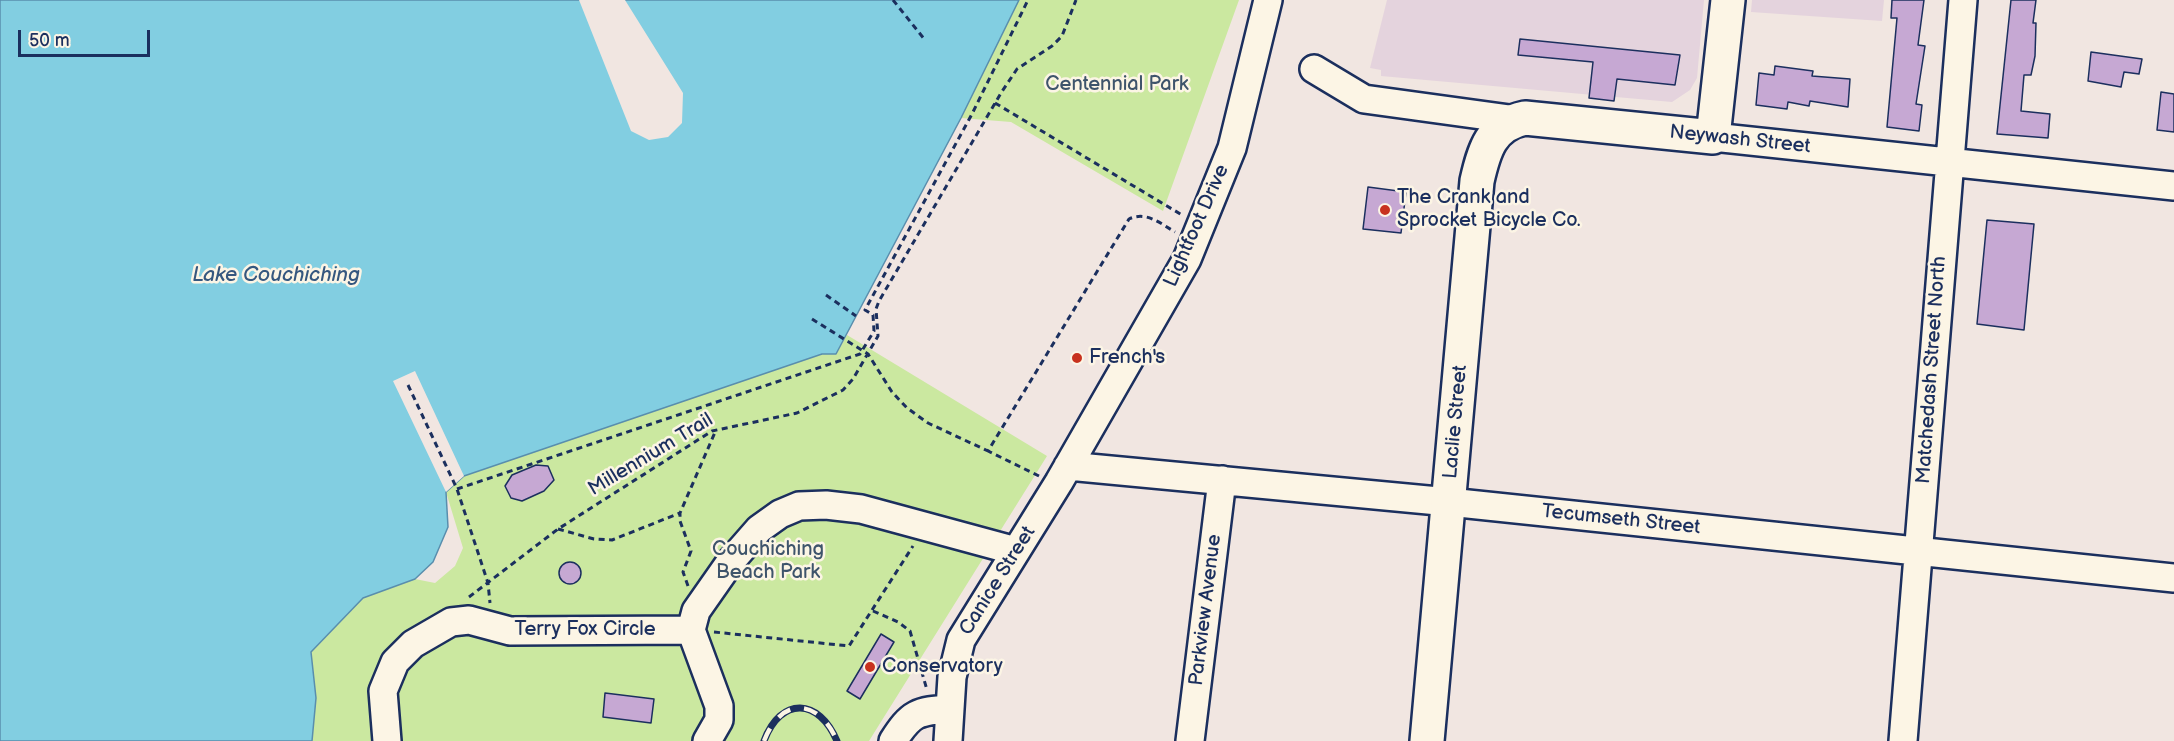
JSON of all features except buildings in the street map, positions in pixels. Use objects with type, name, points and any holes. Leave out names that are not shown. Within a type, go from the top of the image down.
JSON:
[{"type":"main road","points":[[1713,137],[1728,0]]},
{"type":"main road","name":"Neywash Street","points":[[1516,120],[1534,118],[1713,137]]},
{"type":"main road","name":"Laclie Street","points":[[1427,741],[1477,181],[1485,147],[1503,126],[1516,120]]},
{"type":"street","name":"Lightfoot Drive","points":[[1057,473],[1187,259],[1232,148],[1268,0]]},
{"type":"street","name":"Matchedash Street North","points":[[1903,741],[1963,0]]},
{"type":"street","name":"Neywash Street","points":[[1314,69],[1364,99],[1516,120]]},
{"type":"street","name":"Neywash Street","points":[[1713,137],[2174,186]]},
{"type":"street","name":"Tecumseth Street","points":[[1057,473],[1221,480],[2174,578]]},
{"type":"street","name":"Canice Street","points":[[948,741],[942,702],[961,640],[1016,551],[1057,473]]},
{"type":"street","name":"Parkview Avenue","points":[[1190,741],[1221,480]]},
{"type":"street","points":[[707,741],[719,720],[719,706],[691,630],[700,604],[759,529],[780,514],[800,506],[826,505],[861,509],[1016,551]]},
{"type":"street","name":"Terry Fox Circle","points":[[387,741],[383,691],[399,656],[429,633],[452,622],[469,620],[510,631],[691,630]]},
{"type":"street","points":[[894,741],[910,717],[932,710],[942,702]]},
{"type":"path","points":[[893,0],[925,40]]},
{"type":"path","points":[[457,489],[848,359],[862,351],[874,331],[873,315],[865,310],[972,114],[1028,0]]},
{"type":"path","name":"Millennium Trail","points":[[461,604],[558,529],[716,430],[781,418],[833,397],[854,379],[879,332],[876,309],[879,301],[1017,69],[1052,46],[1062,36],[1076,0]]},
{"type":"path","points":[[995,103],[1189,219]]},
{"type":"path","points":[[987,451],[1129,219],[1138,214],[1146,216],[1181,236]]},
{"type":"path","points":[[826,295],[856,316]]},
{"type":"path","points":[[812,319],[868,354],[892,392],[907,408],[928,423],[987,451],[1057,473]]},
{"type":"path","points":[[408,385],[457,489],[488,584],[492,626]]},
{"type":"path","points":[[700,604],[684,579],[684,566],[691,551],[680,521],[680,513],[716,430]]},
{"type":"path","points":[[558,529],[594,539],[612,540],[680,513]]},
{"type":"path","points":[[691,630],[849,646],[927,526]]},
{"type":"path","points":[[872,610],[898,622],[910,631],[923,685],[942,702]]},
{"type":"shaded area","points":[[1387,0],[1704,0],[1697,78],[1690,90],[1672,102],[1381,76],[1381,70],[1370,68]]},
{"type":"shaded area","points":[[1752,0],[1884,0],[1882,21],[1751,12]]},
{"type":"green space","name":"Centennial Park","points":[[1019,0],[1239,0],[1163,211],[1011,122],[961,118]]},
{"type":"green space","name":"Couchiching Beach Park","points":[[847,335],[1047,456],[869,741],[312,741],[316,698],[311,652],[363,598],[415,579],[435,583],[455,566],[463,548],[446,492],[464,476],[822,354],[836,354]]},
{"type":"water","name":"Lake Couchiching","points":[[0,0],[1019,0],[961,118],[836,354],[822,354],[464,476],[446,492],[448,527],[433,562],[415,579],[363,598],[311,652],[316,698],[312,741],[0,741]]},
{"type":"pier","points":[[579,0],[625,0],[683,93],[682,123],[668,137],[649,140],[631,131]]},
{"type":"pier","points":[[415,371],[464,476],[446,492],[393,381]]},
{"type":"railway","points":[[764,741],[771,726],[780,716],[790,710],[800,708],[810,710],[820,717],[837,741]]},
{"type":"place","name":"The Crank and Sprocket Bicycle Co.","points":[[1385,210]]},
{"type":"place","name":"French's","points":[[1077,358]]},
{"type":"place","name":"Conservatory","points":[[870,667]]}]
